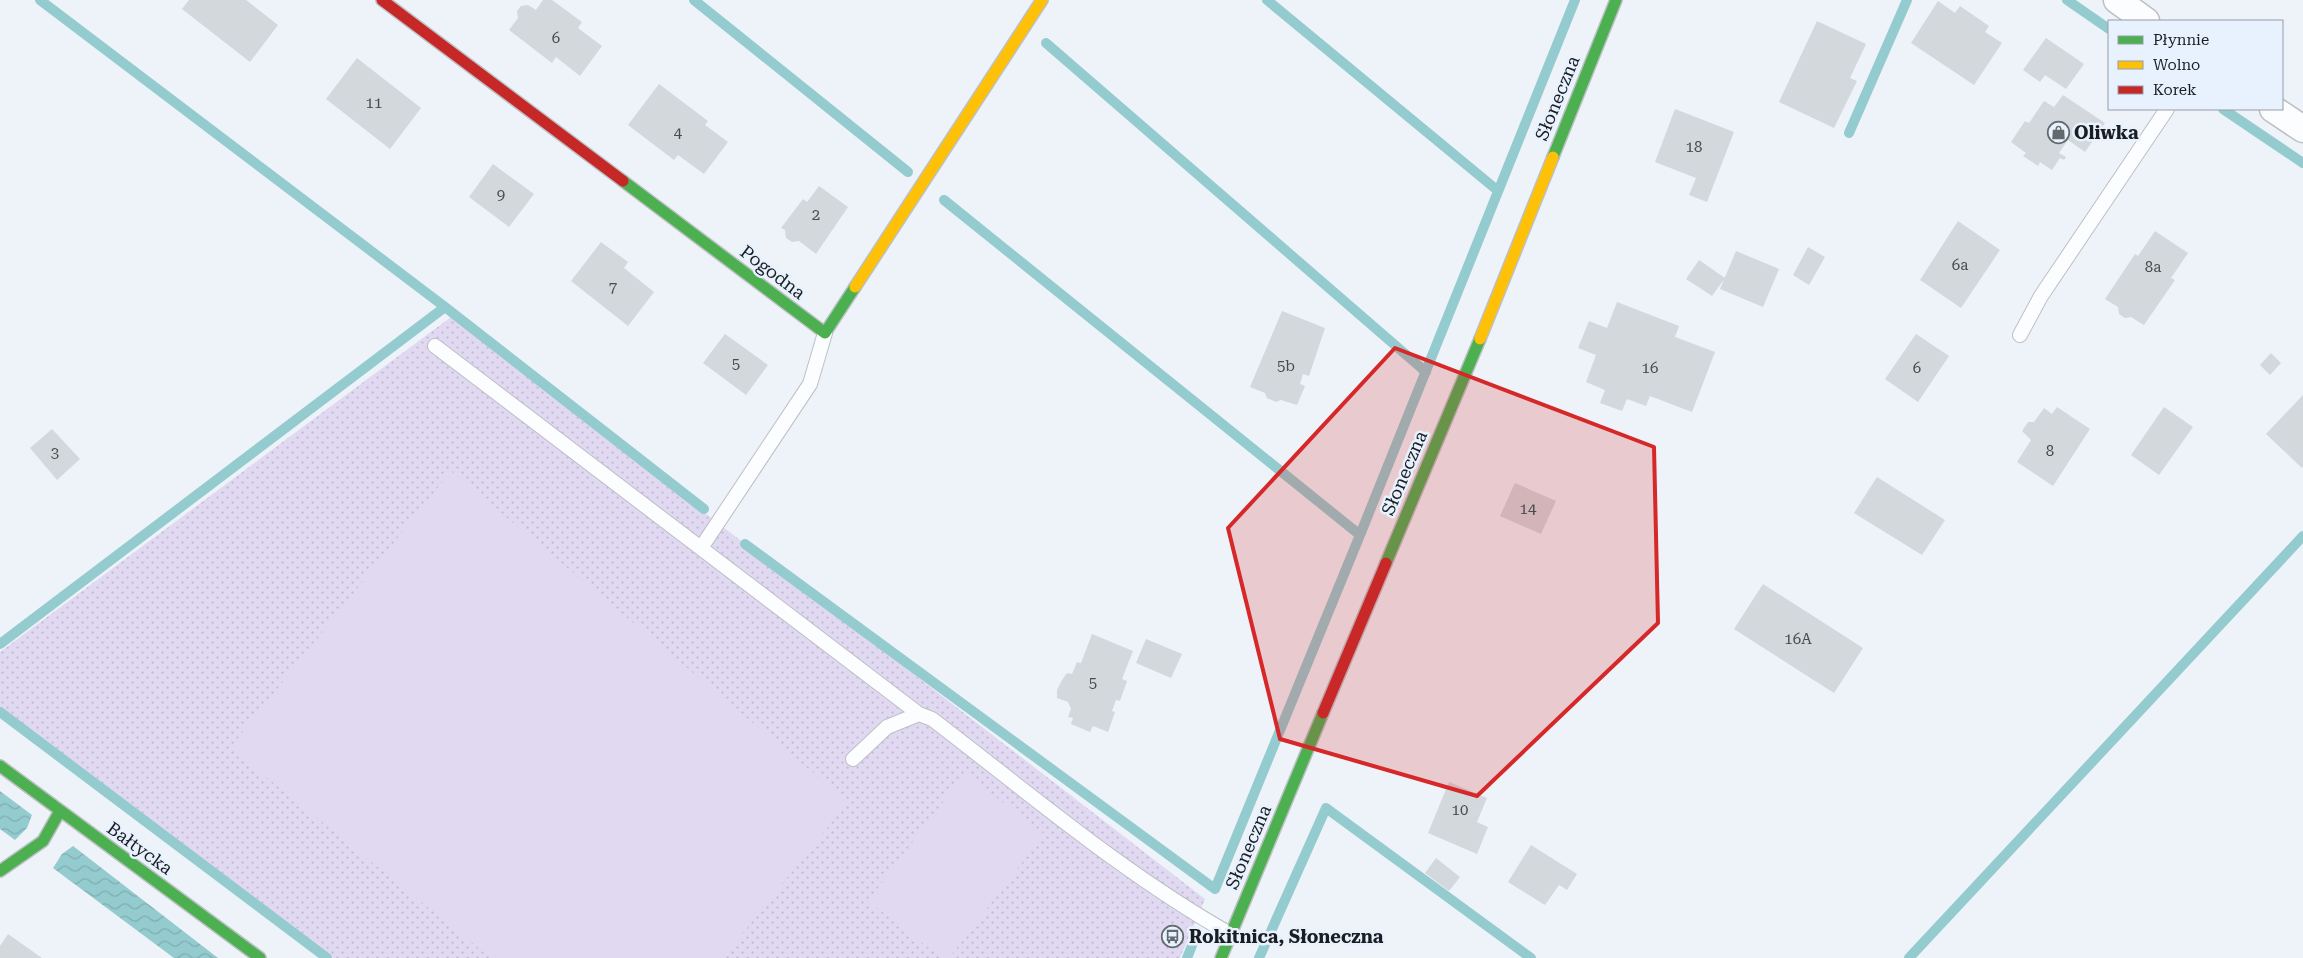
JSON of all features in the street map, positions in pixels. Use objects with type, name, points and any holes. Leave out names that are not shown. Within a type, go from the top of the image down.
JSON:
[{"type":"street","name":"Pogodna","points":[[382,0],[825,333]]},
{"type":"street","points":[[825,333],[1042,0]]},
{"type":"street","name":"Słoneczna","points":[[1221,958],[1471,359],[1616,0]]},
{"type":"street","points":[[2116,0],[2145,20]]},
{"type":"street","points":[[2274,110],[2303,129]]},
{"type":"street","name":"Bałtycka","points":[[0,766],[258,957]]},
{"type":"street","points":[[0,871],[43,841],[60,811]]},
{"type":"lane","points":[[2020,335],[2042,296],[2166,110]]},
{"type":"lane","points":[[701,548],[810,384],[825,333]]},
{"type":"lane","points":[[434,346],[919,714],[932,719],[1184,908],[1230,934]]},
{"type":"lane","points":[[853,759],[887,728],[919,714]]},
{"type":"highlighted area","points":[[1395,348],[1654,447],[1658,623],[1477,796],[1280,739],[1228,528]]},
{"type":"shaded area","points":[[451,317],[1205,899],[1180,958],[333,958],[0,707],[0,652]]},
{"type":"shaded area","points":[[451,471],[848,802],[723,958],[491,958],[230,748]]},
{"type":"shaded area","points":[[965,773],[1044,834],[949,958],[942,958],[868,901]]},
{"type":"water","points":[[0,791],[32,815],[27,828],[15,840],[0,829]]},
{"type":"water","points":[[73,846],[218,958],[174,958],[53,868],[62,854]]},
{"type":"building","points":[[189,0],[246,0],[278,25],[250,62],[182,9]]},
{"type":"building","points":[[543,0],[552,0],[582,22],[578,28],[602,46],[580,76],[556,57],[552,63],[509,30],[518,18],[517,11],[521,6],[528,5],[536,10]]},
{"type":"building","points":[[1938,1],[1955,13],[1960,6],[1989,26],[1985,32],[2002,43],[1974,85],[1911,43]]},
{"type":"building","points":[[1817,21],[1866,44],[1850,78],[1857,81],[1834,128],[1779,102]]},
{"type":"building","points":[[2046,38],[2084,64],[2066,89],[2045,75],[2040,82],[2023,70]]},
{"type":"building","points":[[357,58],[421,108],[390,149],[326,99]]},
{"type":"building","points":[[659,84],[708,121],[705,125],[728,142],[704,174],[678,155],[674,160],[628,125]]},
{"type":"building","name":"Oliwka","points":[[2063,95],[2105,123],[2085,152],[2068,140],[2059,153],[2066,157],[2064,160],[2060,158],[2052,170],[2040,162],[2038,166],[2023,156],[2026,153],[2011,142],[2025,121],[2029,123],[2044,101],[2054,107]]},
{"type":"building","points":[[1675,109],[1734,132],[1707,202],[1689,195],[1696,178],[1655,162]]},
{"type":"building","points":[[493,164],[534,194],[509,227],[469,197]]},
{"type":"building","points":[[819,186],[848,207],[816,254],[799,241],[792,242],[786,238],[785,230],[781,228],[803,199],[807,202]]},
{"type":"building","points":[[1958,221],[2000,250],[1961,308],[1920,280]]},
{"type":"building","points":[[2155,231],[2188,253],[2171,278],[2175,280],[2144,325],[2131,317],[2125,318],[2119,314],[2118,307],[2105,299],[2135,254],[2138,256]]},
{"type":"building","points":[[601,242],[628,262],[624,268],[654,292],[628,326],[571,281]]},
{"type":"building","points":[[1808,247],[1825,257],[1809,285],[1793,275]]},
{"type":"building","points":[[1736,251],[1779,269],[1763,307],[1720,289]]},
{"type":"building","points":[[1699,260],[1725,278],[1712,296],[1686,279]]},
{"type":"building","points":[[1617,302],[1679,326],[1675,337],[1715,352],[1692,412],[1650,396],[1646,406],[1627,399],[1622,411],[1600,403],[1605,390],[1586,382],[1596,355],[1578,348],[1589,321],[1607,328]]},
{"type":"building","points":[[1282,311],[1325,328],[1309,376],[1303,374],[1300,384],[1305,386],[1297,405],[1281,400],[1276,402],[1267,398],[1265,393],[1250,387]]},
{"type":"building","points":[[725,334],[768,365],[746,395],[703,363]]},
{"type":"building","points":[[1916,334],[1949,356],[1918,402],[1885,379]]},
{"type":"building","points":[[2271,353],[2281,363],[2270,375],[2260,365]]},
{"type":"building","points":[[2303,395],[2303,466],[2302,468],[2266,434]]},
{"type":"building","points":[[2057,407],[2090,429],[2053,486],[2017,462],[2031,440],[2022,431],[2028,422],[2034,422],[2044,408],[2052,414]]},
{"type":"building","points":[[2164,407],[2193,427],[2159,475],[2131,455]]},
{"type":"building","points":[[52,429],[80,459],[57,480],[30,448]]},
{"type":"building","points":[[1877,477],[1945,520],[1922,555],[1854,513]]},
{"type":"building","points":[[1515,483],[1556,501],[1541,534],[1500,516]]},
{"type":"building","points":[[1763,584],[1863,648],[1834,693],[1734,629]]},
{"type":"building","points":[[1092,634],[1133,651],[1122,679],[1127,681],[1120,701],[1116,700],[1112,711],[1115,712],[1108,732],[1093,726],[1090,732],[1071,724],[1073,718],[1068,717],[1071,709],[1068,702],[1057,698],[1057,690],[1062,680],[1067,673],[1072,674],[1077,662],[1081,663]]},
{"type":"building","points":[[1146,639],[1182,654],[1171,678],[1136,663]]},
{"type":"building","points":[[1449,782],[1487,798],[1477,822],[1488,827],[1477,854],[1428,833]]},
{"type":"building","points":[[1531,845],[1577,874],[1567,890],[1559,885],[1545,905],[1508,882]]},
{"type":"building","points":[[1436,858],[1460,877],[1449,891],[1425,873]]},
{"type":"building","points":[[8,934],[42,958],[0,958],[0,946]]},
{"type":"waterway","points":[[40,0],[445,307],[704,509]]},
{"type":"waterway","points":[[694,0],[908,172]]},
{"type":"waterway","points":[[1267,0],[1497,190]]},
{"type":"waterway","points":[[745,544],[1215,889],[1360,535],[1575,0]]},
{"type":"waterway","points":[[1849,133],[1907,0]]},
{"type":"waterway","points":[[2067,0],[2108,28]]},
{"type":"waterway","points":[[1046,43],[1426,372]]},
{"type":"waterway","points":[[2224,110],[2303,163]]},
{"type":"waterway","points":[[944,200],[1360,535]]},
{"type":"waterway","points":[[0,644],[445,307]]},
{"type":"waterway","points":[[1909,958],[2303,536]]},
{"type":"waterway","points":[[0,712],[327,958]]},
{"type":"waterway","points":[[1259,958],[1326,808],[1531,958]]},
{"type":"waterway","points":[[1187,958],[1193,943]]},
{"type":"traffic: fast","points":[[1553,157],[1616,0]]},
{"type":"traffic: fast","points":[[623,181],[825,333],[855,287]]},
{"type":"traffic: fast","points":[[1386,563],[1480,339]]},
{"type":"traffic: fast","points":[[1221,958],[1323,713]]},
{"type":"traffic: fast","points":[[0,766],[260,958]]},
{"type":"traffic: fast","points":[[0,871],[43,841],[60,811]]},
{"type":"traffic: slow","points":[[855,287],[1042,0]]},
{"type":"traffic: slow","points":[[1480,339],[1553,157]]},
{"type":"traffic: jam","points":[[382,0],[623,181]]},
{"type":"traffic: jam","points":[[1323,713],[1386,563]]},
{"type":"place","name":"Oliwka","points":[[2058,132]]},
{"type":"place","name":"Rokitnica, Słoneczna","points":[[1173,936]]}]
